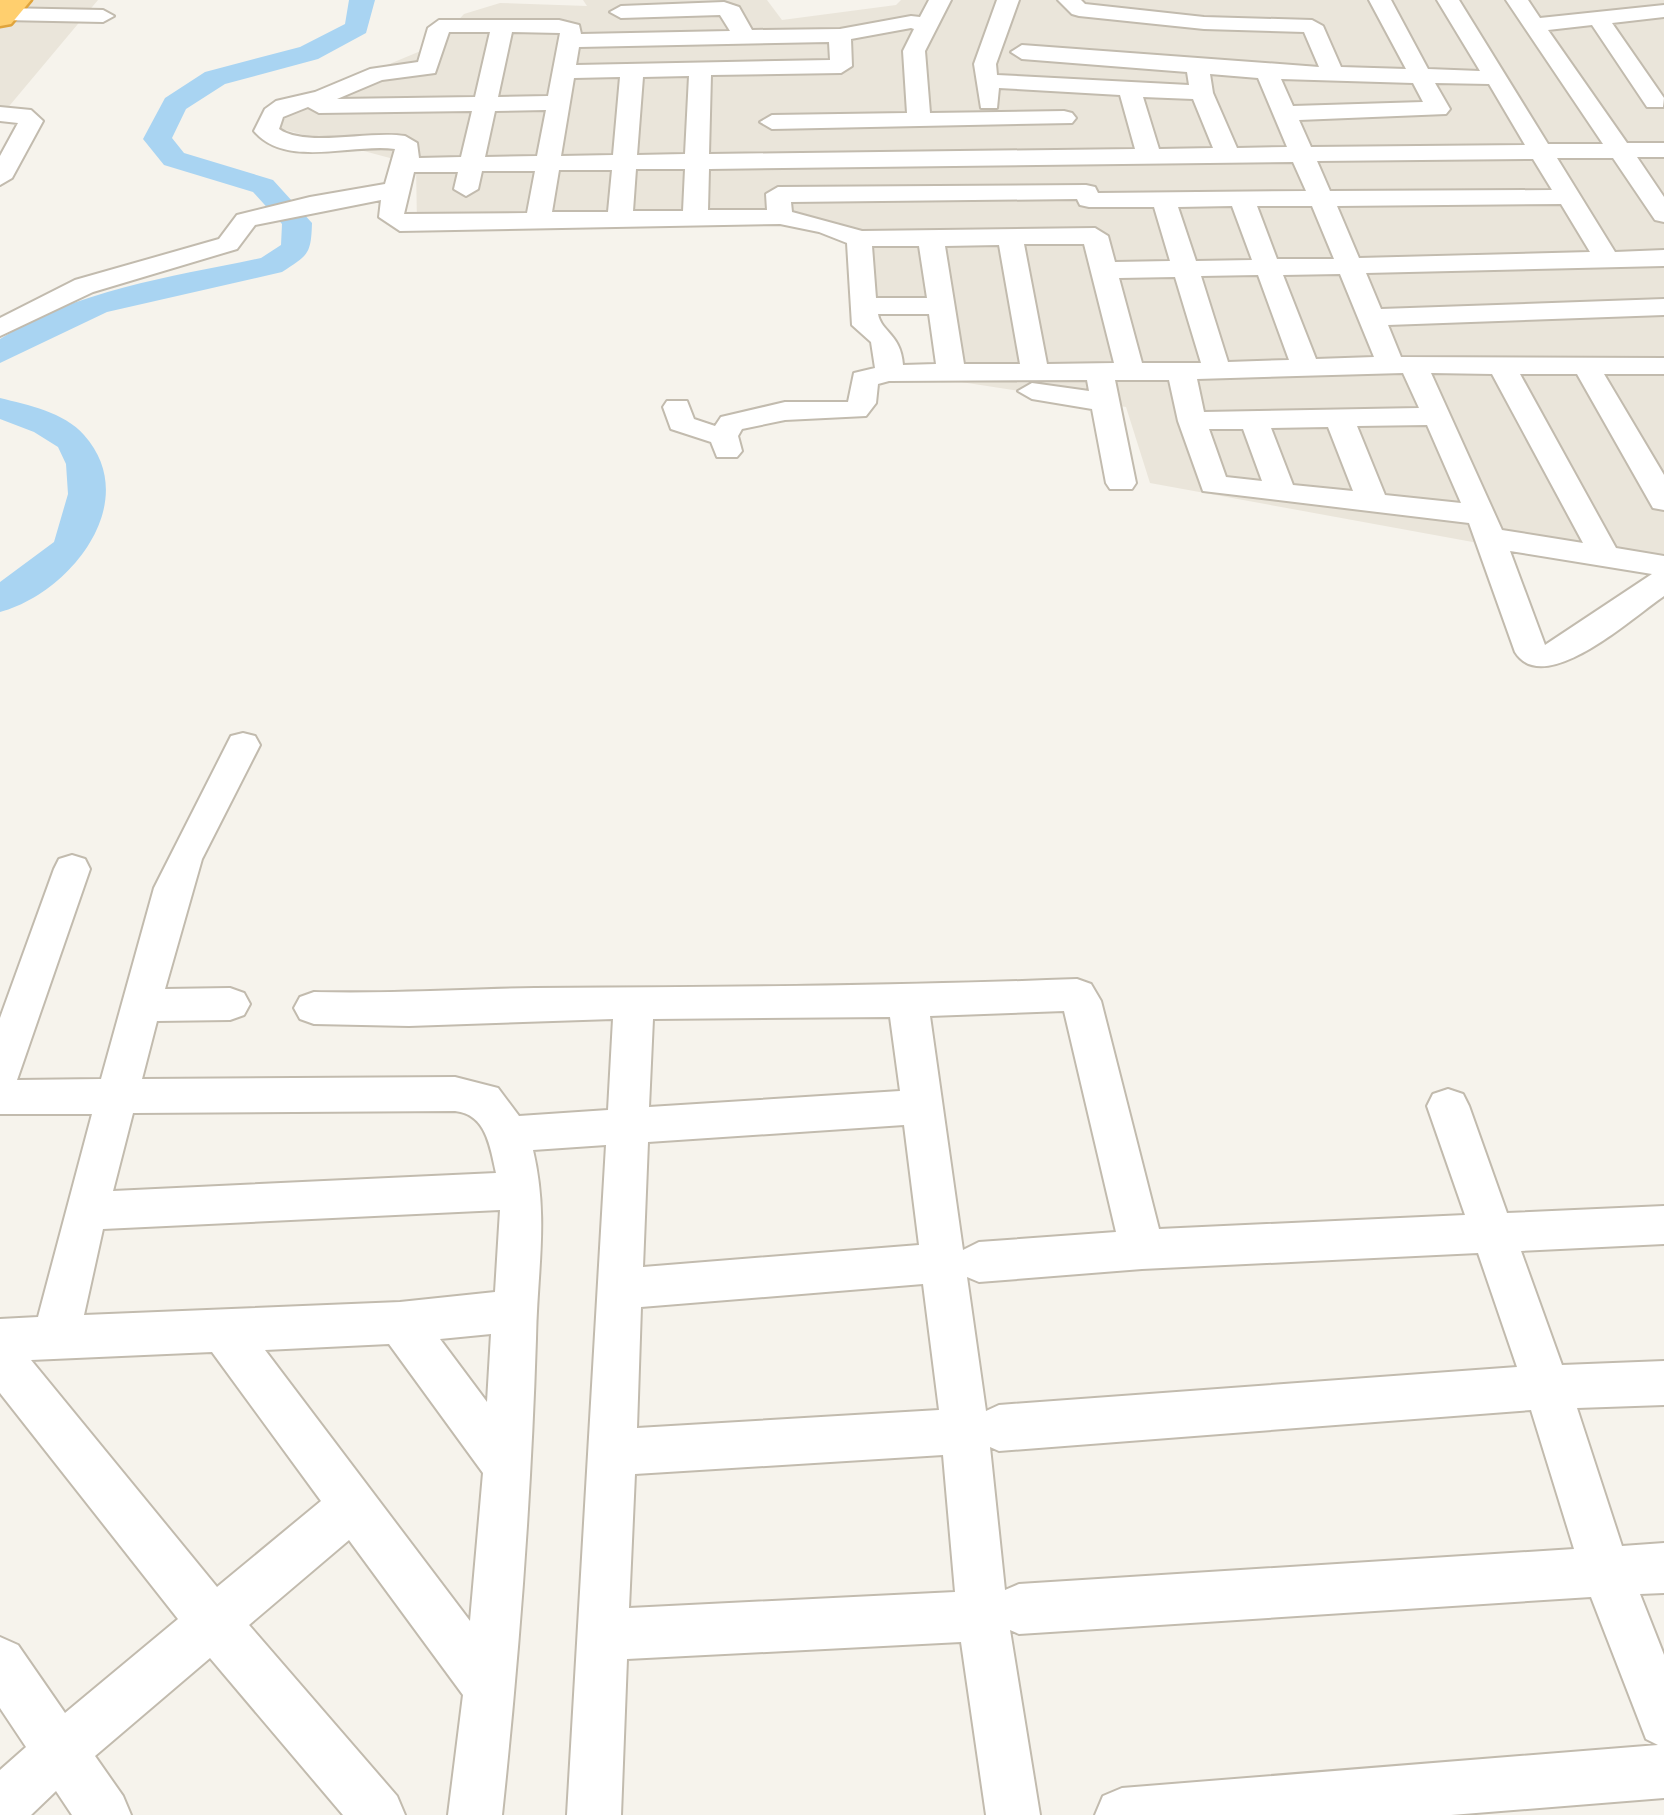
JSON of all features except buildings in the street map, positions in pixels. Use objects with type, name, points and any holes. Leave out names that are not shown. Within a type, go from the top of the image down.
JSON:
[{"type":"street","points":[[919,120],[912,60],[940,0]]},
{"type":"street","points":[[991,119],[986,81],[989,48],[1008,0]]},
{"type":"street","points":[[1284,112],[1438,109],[1380,0]]},
{"type":"street","points":[[1448,0],[1607,259]]},
{"type":"street","points":[[1517,0],[1660,203]]},
{"type":"street","points":[[616,40],[622,6],[720,3],[731,12],[745,38]]},
{"type":"street","points":[[1057,56],[1074,5],[1142,18],[1312,26],[1332,72]]},
{"type":"street","points":[[6,10],[103,16]]},
{"type":"street","points":[[1535,24],[1663,12]]},
{"type":"street","points":[[1130,61],[1142,18]]},
{"type":"street","points":[[1598,18],[1660,102]]},
{"type":"street","points":[[569,41],[840,35],[911,22],[926,25]]},
{"type":"street","points":[[1204,23],[1203,75],[1228,156]]},
{"type":"street","points":[[538,220],[568,28],[448,24],[439,28],[427,68],[378,74],[322,97],[284,106],[270,120],[266,131],[270,136],[305,144],[392,139],[408,147],[395,190],[394,220],[458,221],[538,220],[620,218],[694,218],[779,205],[1087,196],[1568,197]]},
{"type":"street","points":[[458,221],[503,24]]},
{"type":"street","points":[[1203,75],[1233,24]]},
{"type":"street","points":[[840,35],[843,93]]},
{"type":"street","points":[[1022,52],[1130,61],[1203,75]]},
{"type":"street","points":[[564,72],[772,67],[919,120],[1064,118]]},
{"type":"street","points":[[772,67],[779,205]]},
{"type":"street","points":[[694,218],[700,68]]},
{"type":"street","points":[[620,218],[632,71]]},
{"type":"street","points":[[986,81],[1130,90],[1203,75],[1267,72],[1498,78]]},
{"type":"street","points":[[1267,72],[1373,316],[1438,416],[1486,526],[1531,652],[1539,658],[1551,657],[1664,581]]},
{"type":"street","points":[[1055,88],[1087,196],[1102,270],[1121,483]]},
{"type":"street","points":[[1130,90],[1150,156]]},
{"type":"street","points":[[772,122],[843,93]]},
{"type":"street","points":[[1591,105],[1660,102]]},
{"type":"street","points":[[284,106],[556,103]]},
{"type":"street","points":[[0,114],[23,115],[31,121],[0,178]]},
{"type":"street","points":[[404,165],[1664,150]]},
{"type":"street","points":[[0,328],[84,286],[228,244],[246,220],[310,204],[395,190]]},
{"type":"street","points":[[1163,197],[1216,372]]},
{"type":"street","points":[[1241,197],[1306,369]]},
{"type":"street","points":[[779,205],[859,238],[1095,236]]},
{"type":"street","points":[[1010,237],[1035,372]]},
{"type":"street","points":[[859,238],[865,325],[885,338],[889,373]]},
{"type":"street","points":[[930,239],[951,372]]},
{"type":"street","points":[[1102,270],[1664,258]]},
{"type":"street","points":[[861,306],[940,306]]},
{"type":"street","points":[[1373,316],[1664,307]]},
{"type":"street","points":[[996,373],[1000,380],[1020,389],[1182,372],[1402,365],[1664,366]]},
{"type":"street","points":[[1501,365],[1595,553],[1614,613]]},
{"type":"street","points":[[1587,368],[1664,501]]},
{"type":"street","points":[[677,407],[681,422],[725,444],[732,423],[786,411],[856,410],[862,403],[864,380],[889,373],[1035,372],[1111,382]]},
{"type":"street","points":[[1182,372],[1192,421],[1214,485],[1372,503],[1664,566]]},
{"type":"street","points":[[1192,421],[1438,416]]},
{"type":"street","points":[[1338,418],[1372,503]]},
{"type":"street","points":[[1254,420],[1280,492]]},
{"type":"street","points":[[56,1338],[140,1005],[184,859],[243,745]]},
{"type":"street","points":[[0,1074],[72,869]]},
{"type":"street","points":[[314,1008],[409,1010],[1076,995],[1142,1249]]},
{"type":"street","points":[[908,1001],[922,1107],[962,1262],[1000,1612],[1013,1815]]},
{"type":"street","points":[[594,1815],[634,1003]]},
{"type":"street","points":[[140,1005],[230,1004]]},
{"type":"street","points":[[0,1097],[468,1095],[490,1103],[507,1134],[520,1190],[521,1236],[514,1311],[509,1470],[491,1690],[476,1815]]},
{"type":"street","points":[[1448,1106],[1547,1388],[1606,1572],[1664,1721]]},
{"type":"street","points":[[507,1134],[922,1107]]},
{"type":"street","points":[[86,1212],[520,1190]]},
{"type":"street","points":[[620,1288],[1142,1249],[1664,1225]]},
{"type":"street","points":[[0,1340],[224,1332],[514,1311]]},
{"type":"street","points":[[400,1322],[509,1470]]},
{"type":"street","points":[[224,1332],[491,1690]]},
{"type":"street","points":[[0,1357],[214,1624],[378,1815]]},
{"type":"street","points":[[612,1452],[1664,1382]]},
{"type":"street","points":[[0,1807],[59,1752],[351,1506]]},
{"type":"street","points":[[604,1635],[1664,1568]]},
{"type":"street","points":[[0,1663],[104,1815]]},
{"type":"street","points":[[1122,1815],[1664,1771]]},
{"type":"shaded area","points":[[0,0],[98,0],[0,117]]},
{"type":"shaded area","points":[[583,0],[767,0],[782,20],[896,5],[901,0],[1664,0],[1664,577],[1150,483],[1126,407],[961,382],[947,303],[854,302],[862,235],[745,215],[417,225],[416,165],[278,128],[284,108],[435,45],[464,14],[500,3],[587,6]]},
{"type":"waterway","points":[[0,353],[62,318],[96,306],[271,265],[296,249],[297,223],[263,186],[174,159],[157,139],[175,104],[215,78],[309,53],[357,28],[362,0]]},
{"type":"waterway","points":[[0,408],[63,434],[78,451],[86,479],[85,510],[69,549],[46,570],[0,600]]}]
